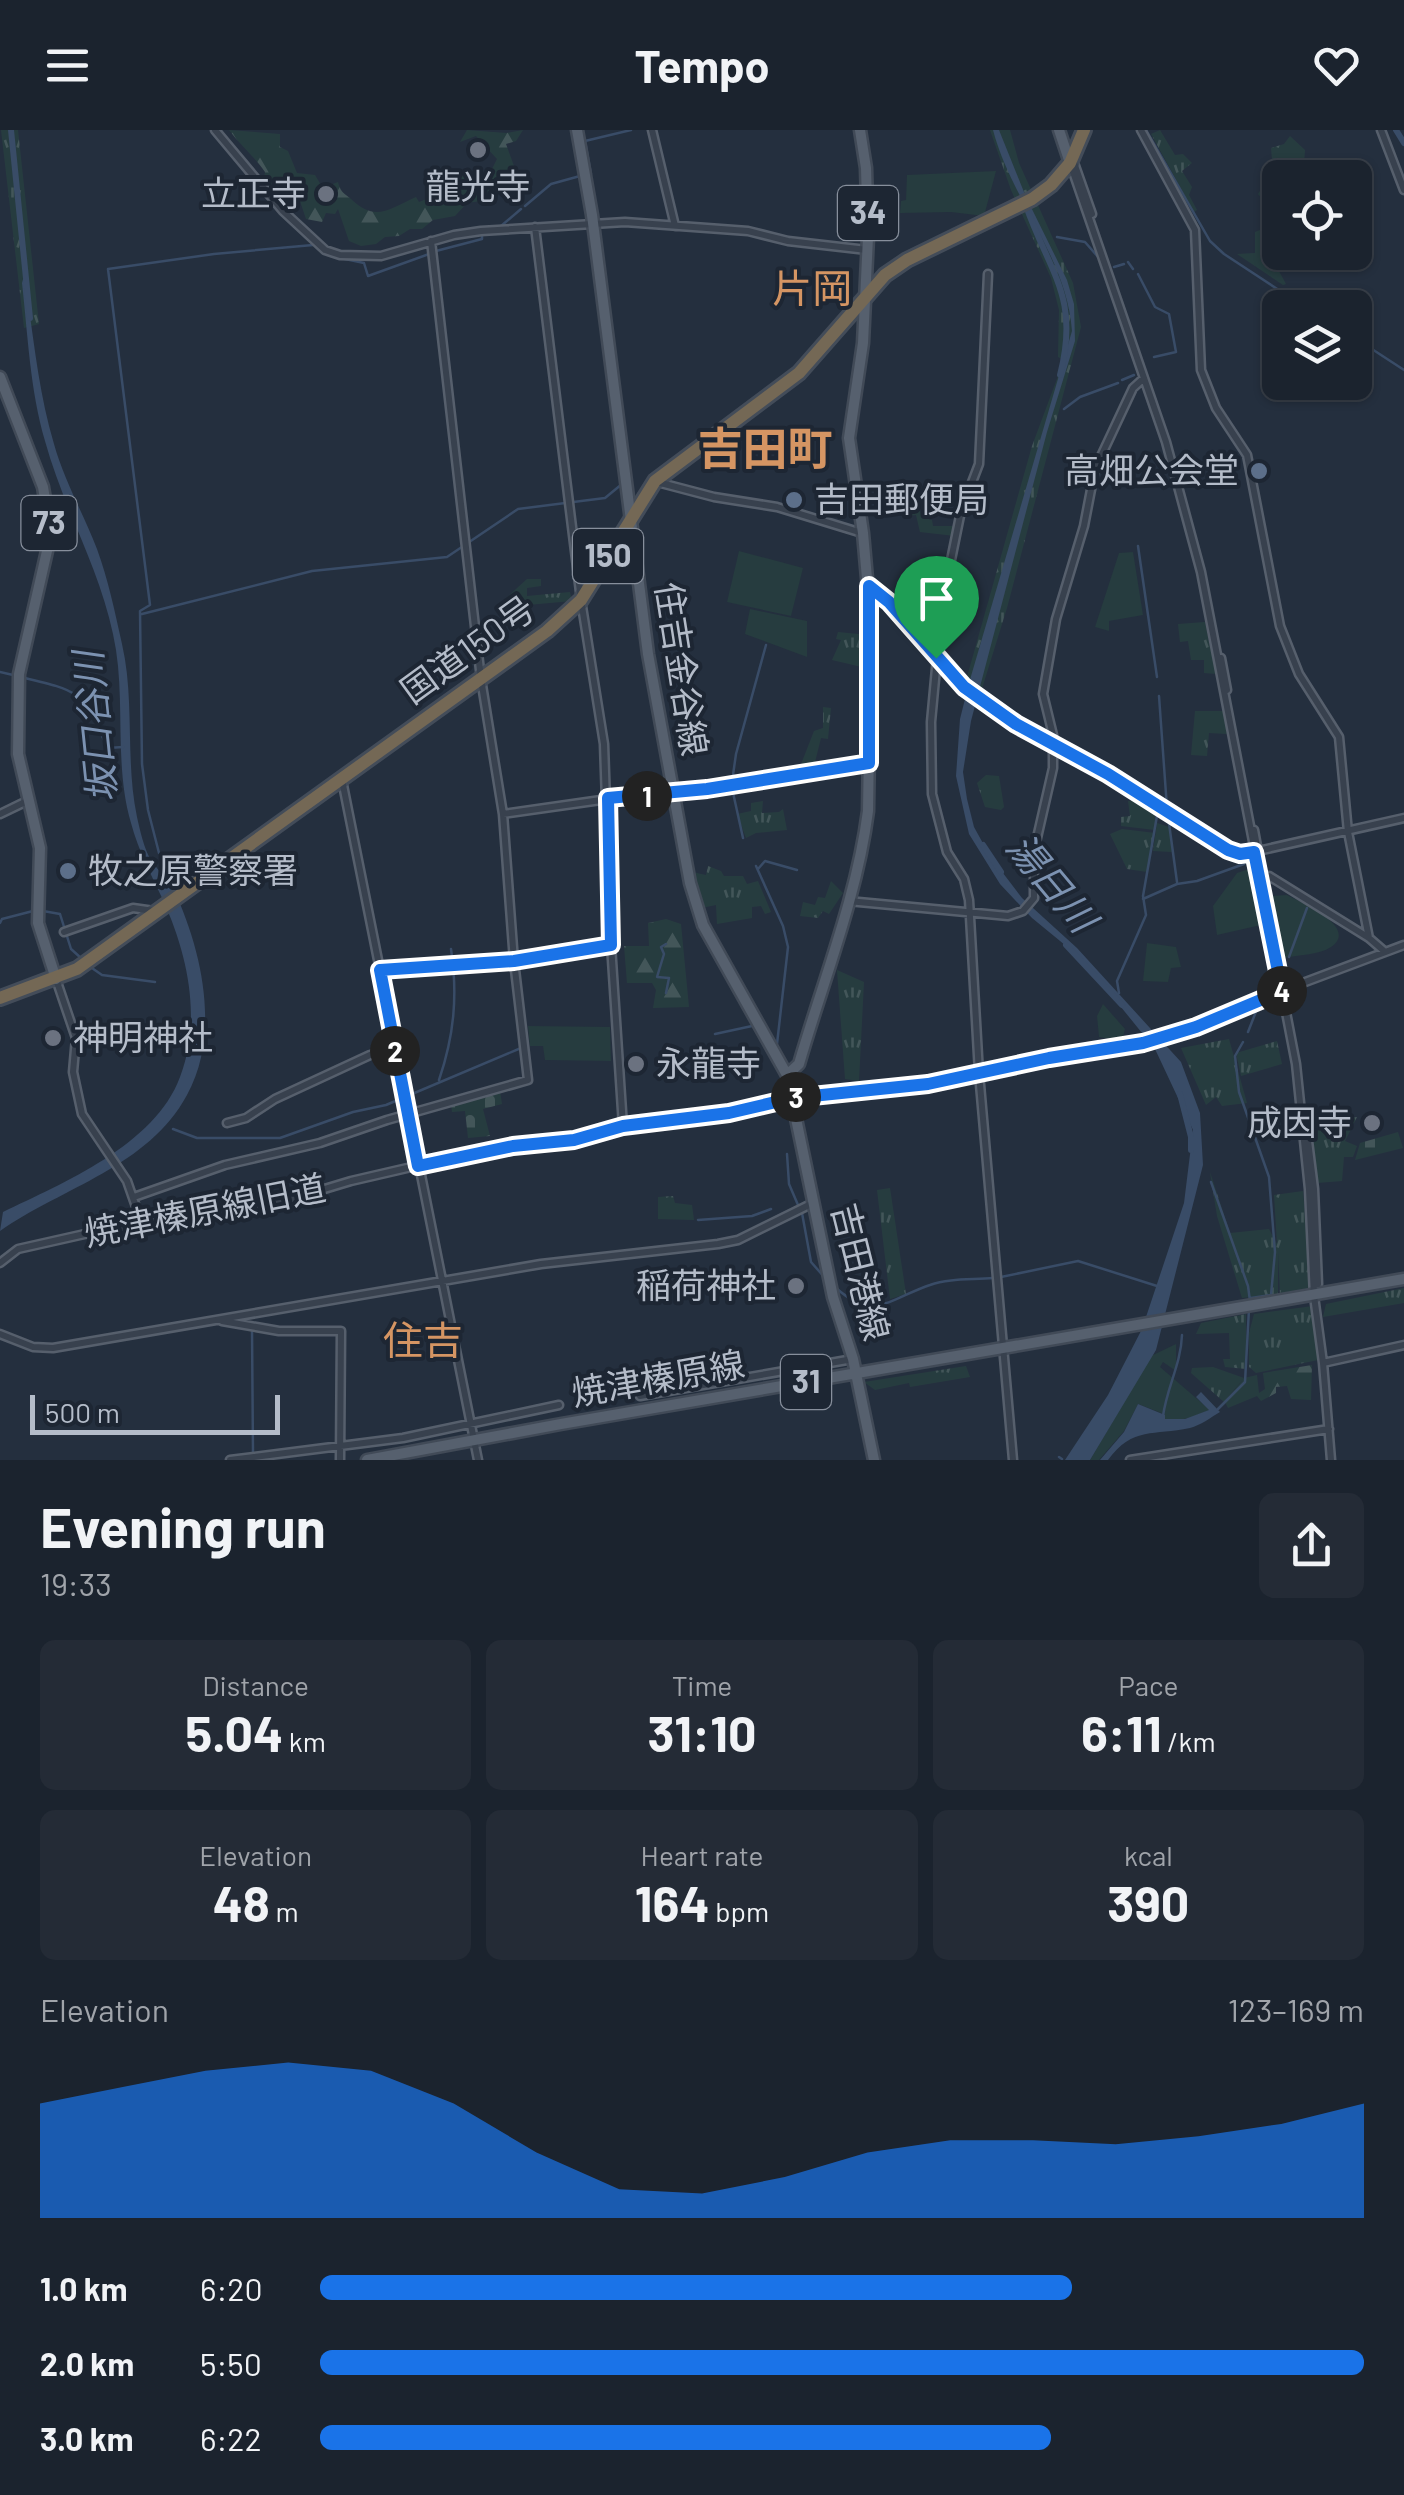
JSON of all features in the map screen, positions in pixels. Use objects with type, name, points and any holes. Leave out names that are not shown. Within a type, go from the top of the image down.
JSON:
[{"type":"highway","name":"国道150号","points":[[0,998],[77,968],[547,631],[581,600],[656,481],[800,373],[885,274],[1032,199],[1051,185],[1071,160],[1084,130]]},
{"type":"main road","name":"住吉金谷線","points":[[577,130],[593,224],[651,675],[690,883],[703,925],[785,1071],[793,1098]]},
{"type":"main road","name":"34","points":[[860,130],[866,168],[864,296]]},
{"type":"main road","points":[[1061,130],[1071,160]]},
{"type":"main road","points":[[785,1071],[800,1062],[864,840],[869,763],[869,586],[849,426],[863,343],[864,296]]},
{"type":"main road","name":"73","points":[[0,377],[43,487],[49,523],[42,578],[19,677],[18,754],[40,848],[38,924],[56,979]]},
{"type":"main road","name":"吉田港線","points":[[793,1098],[828,1275],[854,1359],[874,1460]]},
{"type":"main road","name":"焼津榛原線","points":[[366,1460],[1404,1282]]},
{"type":"main road","name":"焼津榛原線","points":[[388,1460],[475,1442]]},
{"type":"street","points":[[216,130],[264,191],[324,250],[370,258],[432,249],[483,231],[625,222],[748,231],[867,250]]},
{"type":"street","points":[[652,130],[675,227]]},
{"type":"street","points":[[1142,130],[1196,230],[1203,379],[1216,408],[1246,454],[1280,626],[1299,674],[1338,737],[1348,832],[1369,938]]},
{"type":"street","points":[[1381,130],[1404,190]]},
{"type":"street","points":[[1071,160],[1182,498],[1263,876],[1300,1102],[1331,1460]]},
{"type":"street","points":[[1071,160],[1178,467],[1204,573],[1282,991]]},
{"type":"street","points":[[535,227],[581,600],[604,744],[623,1126]]},
{"type":"street","points":[[134,1197],[224,1165],[320,1143],[528,1080],[503,814],[481,679],[432,249]]},
{"type":"street","points":[[988,274],[979,464],[958,524],[942,604],[930,722],[932,794],[947,852],[967,890],[979,1073],[1014,1460]]},
{"type":"street","points":[[848,901],[1008,916],[1023,911],[1034,898],[1034,850],[1051,782],[1054,745],[1043,694],[1060,602],[1084,526],[1096,464],[1133,388],[1144,378]]},
{"type":"street","points":[[656,481],[714,497],[777,507],[863,534]]},
{"type":"street","points":[[869,586],[889,602],[964,687],[1016,724],[1228,850],[1240,854],[1256,852],[1404,818]]},
{"type":"street","points":[[503,814],[869,763]]},
{"type":"street","points":[[342,780],[478,1460]]},
{"type":"street","points":[[0,814],[27,800]]},
{"type":"street","points":[[1263,876],[1270,876],[1369,938],[1384,952]]},
{"type":"street","points":[[66,932],[133,908],[158,910]]},
{"type":"street","points":[[380,970],[514,961],[611,945]]},
{"type":"street","name":"焼津榛原線旧道","points":[[0,1263],[18,1250],[141,1222],[278,1203],[513,1146],[574,1140],[623,1126],[681,1122],[793,1098],[928,1084],[1145,1042],[1404,945]]},
{"type":"street","points":[[56,979],[76,1038],[73,1072],[82,1114],[134,1197],[141,1222]]},
{"type":"street","points":[[227,1123],[246,1118],[276,1099],[370,1055],[395,1049]]},
{"type":"street","points":[[0,1334],[33,1348],[53,1348],[587,1258],[718,1244],[738,1240],[813,1203]]},
{"type":"street","points":[[219,1320],[229,1325],[279,1331],[341,1331],[340,1460]]},
{"type":"street","points":[[1323,1363],[1404,1345]]},
{"type":"street","points":[[640,1396],[854,1359]]},
{"type":"street","points":[[230,1460],[404,1438],[559,1405]]},
{"type":"street","points":[[1130,1460],[1329,1429]]},
{"type":"green space","points":[[1,130],[18,130],[39,324],[24,328]]},
{"type":"green space","points":[[229,130],[280,134],[280,147],[288,151],[297,173],[315,175],[321,185],[320,200],[326,199],[338,182],[343,192],[360,206],[382,212],[416,197],[419,202],[432,197],[449,186],[461,171],[483,178],[489,175],[497,159],[476,136],[460,142],[467,130],[523,130],[516,141],[506,144],[514,166],[489,196],[468,202],[455,216],[433,220],[422,229],[410,229],[376,244],[361,246],[349,241],[338,209],[335,214],[326,213],[322,222],[306,219],[297,192],[285,188],[279,194],[263,183],[265,172]]},
{"type":"green space","points":[[990,130],[1010,130],[1019,163],[1073,283],[1081,327],[1007,608],[980,695],[965,684],[1032,446],[1064,360],[1058,357],[1059,310],[1051,278],[1011,190]]},
{"type":"green space","points":[[1160,130],[1175,155],[1183,154],[1192,163],[1182,171],[1192,187],[1189,195],[1197,210],[1194,212],[1151,134]]},
{"type":"green space","points":[[1290,136],[1305,150],[1304,160],[1272,160],[1271,148],[1284,144]]},
{"type":"green space","points":[[996,171],[984,216],[900,213],[901,201],[906,200],[907,175]]},
{"type":"green space","points":[[1255,232],[1262,233],[1262,270],[1278,270],[1286,284],[1283,285],[1237,254],[1255,253]]},
{"type":"green space","points":[[909,486],[908,501],[919,504],[921,516],[932,520],[933,526],[955,526],[955,536],[920,532],[916,515],[904,516],[898,487]]},
{"type":"green space","points":[[739,551],[803,568],[791,616],[727,602]]},
{"type":"green space","points":[[1133,552],[1143,615],[1109,621],[1109,631],[1095,627],[1119,553]]},
{"type":"green space","points":[[527,579],[541,579],[541,586],[527,588],[527,596],[570,592],[572,601],[495,608]]},
{"type":"green space","points":[[750,609],[807,621],[807,657],[745,634]]},
{"type":"green space","points":[[1205,622],[1216,674],[1204,673],[1204,660],[1191,660],[1188,641],[1180,642],[1178,624]]},
{"type":"green space","points":[[838,632],[868,635],[866,668],[832,660],[841,640],[836,639]]},
{"type":"green space","points":[[823,707],[831,708],[828,739],[821,738],[813,770],[798,772],[814,731],[823,728]]},
{"type":"green space","points":[[1195,711],[1224,711],[1227,734],[1209,733],[1207,756],[1191,755]]},
{"type":"green space","points":[[986,775],[999,776],[1004,807],[1001,810],[985,807],[977,783]]},
{"type":"green space","points":[[763,801],[762,813],[783,809],[787,830],[746,838],[737,814],[751,811],[751,803]]},
{"type":"green space","points":[[1128,801],[1151,808],[1157,823],[1155,830],[1121,826],[1121,817],[1130,816]]},
{"type":"green space","points":[[1157,823],[1169,827],[1172,852],[1153,851]]},
{"type":"green space","points":[[1122,829],[1155,833],[1147,872],[1127,869],[1110,834]]},
{"type":"green space","points":[[708,866],[724,876],[743,876],[747,884],[758,881],[771,912],[765,914],[761,906],[752,907],[752,918],[717,924],[716,905],[701,908],[692,872],[706,875]]},
{"type":"green space","points":[[1249,869],[1261,925],[1217,935],[1213,906],[1237,873]]},
{"type":"green space","points":[[831,881],[843,893],[829,914],[823,911],[818,918],[800,916],[803,902],[815,905],[818,897],[825,898]]},
{"type":"green space","points":[[1287,895],[1333,924],[1338,939],[1331,947],[1283,958],[1272,896]]},
{"type":"green space","points":[[666,919],[681,924],[689,1007],[653,1008],[656,990],[652,983],[627,983],[624,946],[649,946],[648,923]]},
{"type":"green space","points":[[1147,943],[1176,947],[1181,967],[1171,968],[1168,982],[1143,981]]},
{"type":"green space","points":[[837,970],[864,982],[859,1081],[845,1079]]},
{"type":"green space","points":[[1103,1004],[1125,1029],[1122,1041],[1099,1037],[1097,1016]]},
{"type":"green space","points":[[528,1026],[610,1027],[611,1061],[545,1060],[543,1046],[530,1046]]},
{"type":"green space","points":[[1229,1039],[1247,1103],[1222,1106],[1216,1097],[1206,1105],[1181,1048]]},
{"type":"green space","points":[[1277,1041],[1282,1064],[1241,1076],[1236,1053]]},
{"type":"green space","points":[[500,1091],[502,1104],[483,1109],[490,1136],[468,1138],[465,1111],[452,1112],[451,1104]]},
{"type":"green space","points":[[1357,1117],[1345,1141],[1357,1146],[1353,1157],[1344,1157],[1342,1181],[1317,1183],[1310,1123]]},
{"type":"green space","points":[[1398,1132],[1403,1148],[1355,1160],[1360,1143]]},
{"type":"green space","points":[[1210,1172],[1230,1233],[1269,1229],[1277,1244],[1274,1195],[1303,1191],[1311,1287],[1306,1292],[1280,1295],[1278,1250],[1278,1294],[1242,1298],[1217,1216]]},
{"type":"green space","points":[[890,1188],[906,1294],[890,1299],[877,1190]]},
{"type":"green space","points":[[673,1196],[675,1203],[692,1205],[694,1220],[658,1219],[658,1197]]},
{"type":"green space","points":[[1404,1288],[1404,1303],[1323,1317],[1326,1304]]},
{"type":"green space","points":[[1313,1306],[1318,1360],[1256,1373],[1249,1367],[1249,1333],[1254,1314]]},
{"type":"green space","points":[[1246,1314],[1246,1369],[1225,1367],[1223,1359],[1230,1359],[1229,1333],[1196,1334],[1201,1323]]},
{"type":"green space","points":[[1176,1344],[1176,1371],[1163,1362],[1160,1367],[1210,1410],[1170,1420],[1138,1404],[1124,1431],[1099,1460],[1090,1460],[1151,1356]]},
{"type":"green space","points":[[1312,1365],[1311,1400],[1291,1399],[1287,1386],[1276,1387],[1276,1393],[1261,1401],[1257,1396],[1228,1408],[1225,1402],[1244,1378],[1257,1375],[1259,1393],[1265,1389],[1263,1373]]},
{"type":"green space","points":[[966,1366],[970,1377],[910,1387],[909,1383],[875,1390],[864,1382]]},
{"type":"green space","points":[[1213,1367],[1244,1378],[1224,1402],[1191,1373],[1192,1368]]},
{"type":"water","points":[[993,130],[999,130],[1026,197],[1067,280],[1074,304],[1075,341],[971,721],[963,772],[967,799],[974,827],[990,856],[1022,898],[1077,948],[1181,1062],[1200,1113],[1203,1165],[1156,1350],[1090,1460],[1065,1460],[1108,1395],[1142,1329],[1184,1203],[1193,1130],[1155,1049],[1082,959],[1032,918],[1000,884],[969,834],[956,776],[960,719],[969,683],[1072,331],[1060,278],[1012,180]]},
{"type":"water","points":[[27,265],[28,302],[49,426],[63,471],[101,560],[122,644],[139,828],[149,856],[172,886],[193,939],[204,992],[205,1019],[197,1071],[170,1120],[127,1158],[0,1231],[3,1212],[105,1159],[150,1123],[168,1101],[180,1077],[187,1055],[191,1010],[179,943],[137,843],[126,800],[117,657],[107,609],[40,421],[22,283]]},
{"type":"water","points":[[1201,1392],[1220,1412],[1190,1428],[1135,1437],[1108,1460],[1100,1460],[1124,1432],[1138,1404],[1165,1415],[1165,1419],[1185,1419],[1209,1410],[1196,1397]]},
{"type":"waterway","name":"坂口谷川","points":[[11,130],[30,318]]},
{"type":"waterway","points":[[588,175],[591,174],[585,141],[631,130]]},
{"type":"waterway","points":[[1146,130],[1210,241],[1279,290]]},
{"type":"waterway","points":[[1396,130],[1404,143]]},
{"type":"waterway","points":[[525,206],[551,184],[580,176]]},
{"type":"waterway","name":"湯日川","points":[[1026,206],[1064,305],[1065,348],[1060,375]]},
{"type":"waterway","points":[[501,226],[521,209]]},
{"type":"waterway","points":[[436,251],[482,239],[482,234]]},
{"type":"waterway","points":[[1057,237],[1085,242],[1099,258]]},
{"type":"waterway","points":[[159,853],[142,764],[140,611],[150,605],[108,269],[313,245]]},
{"type":"waterway","points":[[317,248],[331,256],[364,263],[368,276],[429,254]]},
{"type":"waterway","points":[[1128,262],[1133,269]]},
{"type":"waterway","points":[[1114,267],[1124,264]]},
{"type":"waterway","points":[[1138,274],[1155,307],[1169,314],[1176,352],[1154,357]]},
{"type":"waterway","points":[[1372,349],[1404,370]]},
{"type":"waterway","points":[[1122,380],[1134,375]]},
{"type":"waterway","points":[[1064,409],[1080,397],[1118,383]]},
{"type":"waterway","points":[[142,614],[312,571],[447,557],[518,509],[605,498],[622,484]]},
{"type":"waterway","points":[[1138,546],[1157,677]]},
{"type":"waterway","points":[[732,782],[766,645]]},
{"type":"waterway","points":[[0,672],[13,675]]},
{"type":"waterway","points":[[21,677],[57,686],[77,696],[108,748],[123,747]]},
{"type":"waterway","points":[[1159,696],[1167,808]]},
{"type":"waterway","points":[[732,788],[743,838]]},
{"type":"waterway","points":[[1119,993],[1117,981],[1146,915],[1143,896],[1158,810]]},
{"type":"waterway","points":[[1168,816],[1177,882]]},
{"type":"waterway","name":"湯日川","points":[[983,845],[1001,872]]},
{"type":"waterway","points":[[758,869],[765,861],[797,870]]},
{"type":"waterway","points":[[1143,899],[1177,884],[1244,864]]},
{"type":"waterway","points":[[756,866],[783,926],[788,947],[777,1044]]},
{"type":"waterway","points":[[1289,957],[1307,908]]},
{"type":"waterway","points":[[0,923],[2,919],[33,911]]},
{"type":"waterway","points":[[43,911],[60,914],[71,949],[81,958]]},
{"type":"waterway","points":[[666,944],[661,947],[664,954],[657,977],[669,978],[666,993]]},
{"type":"waterway","name":"湯日川","points":[[1066,945],[1122,1005]]},
{"type":"waterway","points":[[439,1080],[453,1016],[451,949]]},
{"type":"waterway","points":[[89,966],[102,975],[155,982]]},
{"type":"waterway","points":[[1248,1032],[1259,1004]]},
{"type":"waterway","points":[[715,1034],[752,1026]]},
{"type":"waterway","points":[[1243,1042],[1235,1056],[1239,1092],[1269,1177],[1275,1252],[1271,1295],[1251,1298]]},
{"type":"waterway","points":[[173,1129],[197,1138],[280,1138],[353,1112],[386,1105],[521,1048]]},
{"type":"waterway","name":"湯日川","points":[[1180,1094],[1191,1150]]},
{"type":"waterway","points":[[787,1154],[789,1184],[798,1205]]},
{"type":"waterway","points":[[1211,1182],[1250,1301]]},
{"type":"waterway","points":[[698,1220],[752,1216],[771,1209]]},
{"type":"waterway","points":[[802,1213],[811,1262],[826,1279]]},
{"type":"waterway","points":[[1001,1277],[1078,1261],[1157,1286]]},
{"type":"waterway","points":[[836,1288],[861,1304],[872,1305],[937,1283],[993,1278]]},
{"type":"waterway","points":[[1218,1409],[1245,1382],[1249,1309]]},
{"type":"waterway","points":[[252,1330],[253,1454]]},
{"type":"waterway","points":[[1163,1416],[1182,1335]]},
{"type":"place","name":"龍光寺","points":[[478,150]]},
{"type":"place","name":"立正寺","points":[[326,194]]},
{"type":"place","name":"高畑公会堂","points":[[1259,471]]},
{"type":"place","name":"吉田郵便局","points":[[794,500]]},
{"type":"place","name":"牧之原警察署","points":[[68,871]]},
{"type":"place","name":"神明神社","points":[[53,1038]]},
{"type":"place","name":"永龍寺","points":[[636,1064]]},
{"type":"place","name":"成因寺","points":[[1372,1123]]},
{"type":"place","name":"稲荷神社","points":[[796,1286]]},
{"type":"district","name":"片岡","points":[[812,289]]},
{"type":"district","name":"吉田町","points":[[765,449]]},
{"type":"district","name":"住吉","points":[[423,1341]]},
{"type":"route","points":[[869,586],[889,602],[936,658],[962,686],[1016,724],[1108,774],[1228,850],[1240,854],[1254,852],[1282,991],[1196,1027],[1143,1043],[928,1084],[793,1098],[729,1113],[623,1126],[574,1140],[513,1146],[418,1166],[380,970],[514,961],[611,945],[608,798],[707,789],[869,763],[869,586]]}]
